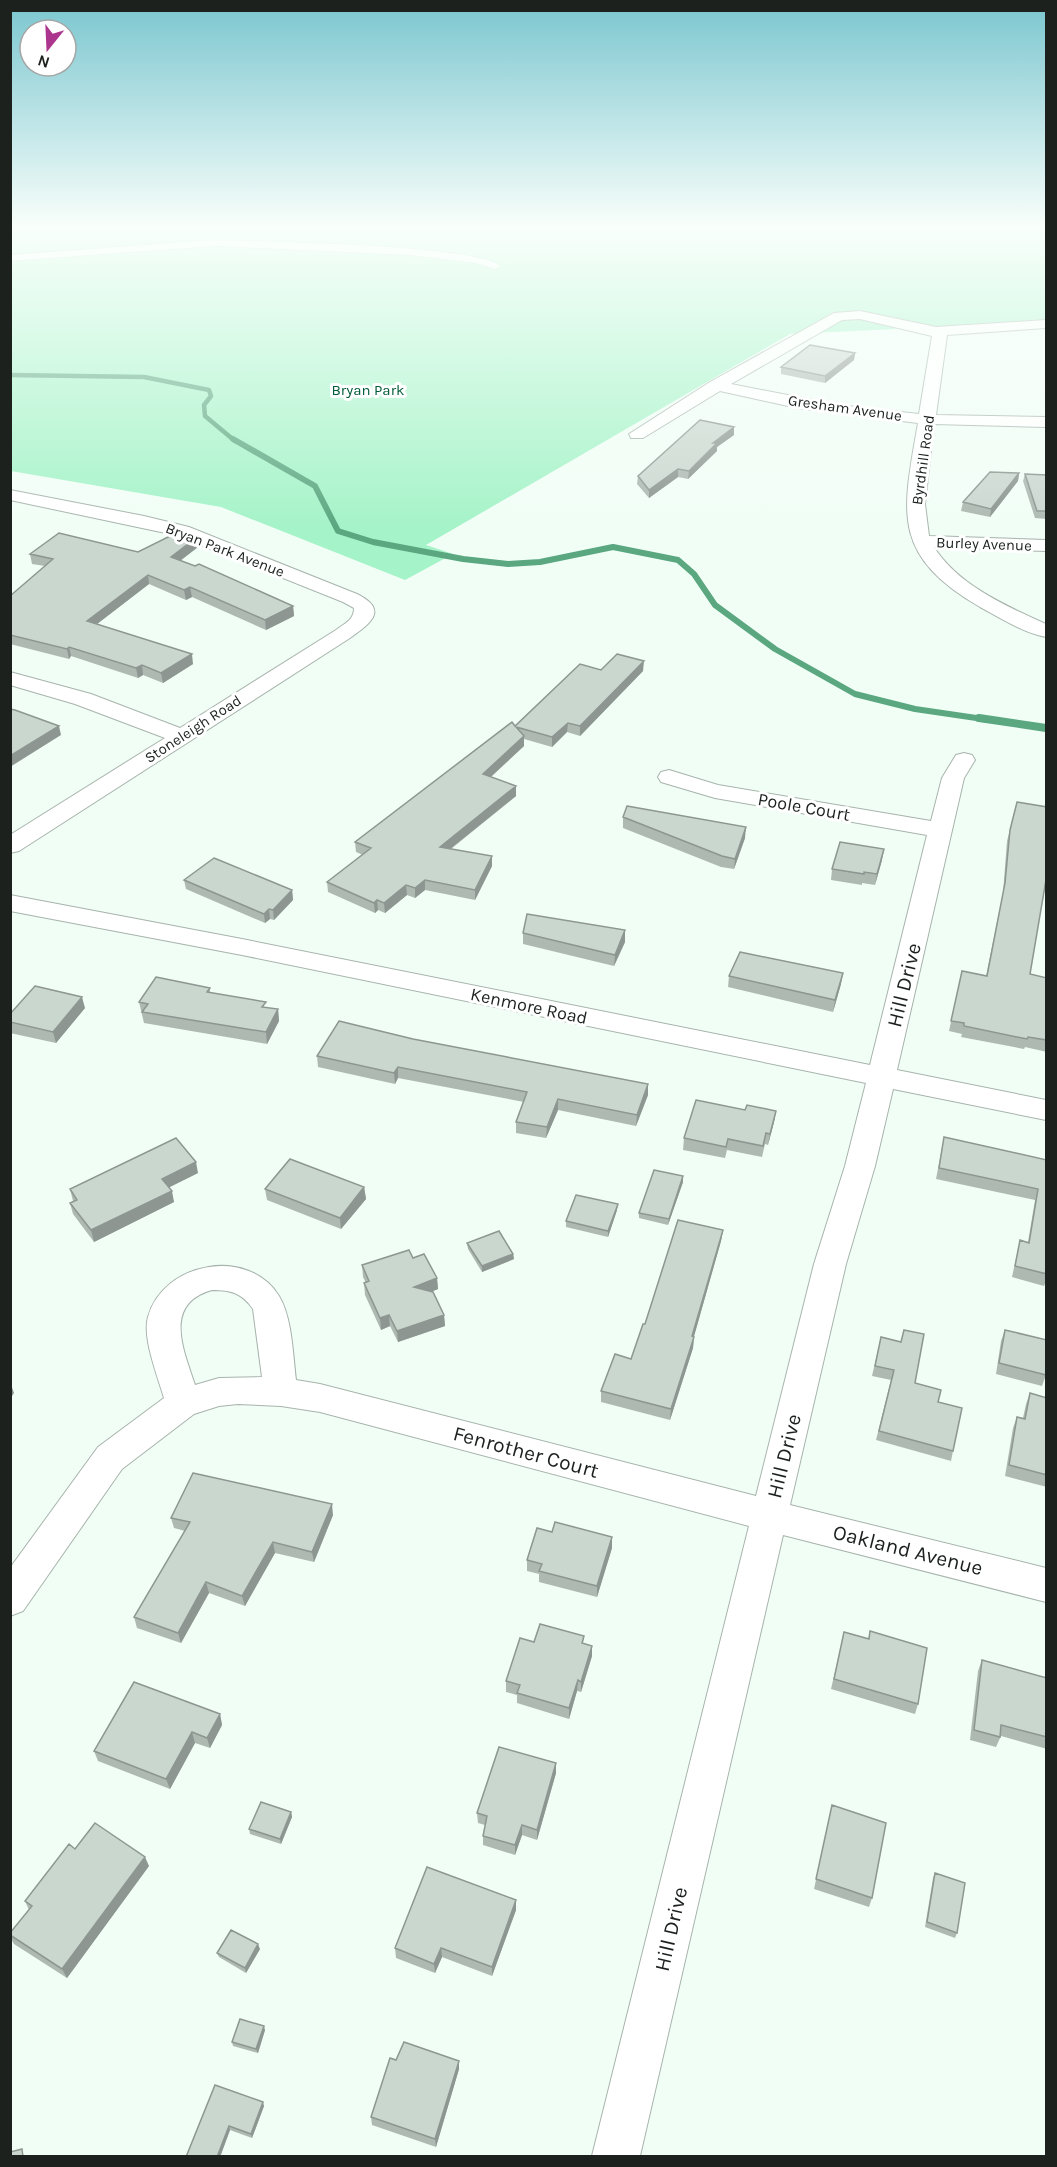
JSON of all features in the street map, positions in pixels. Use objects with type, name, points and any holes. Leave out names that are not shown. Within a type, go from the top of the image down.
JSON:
[{"type":"street","points":[[637,434],[716,385],[821,326]]},
{"type":"street","points":[[910,326],[936,332],[1017,326]]},
{"type":"street","name":"Byrdhill Road","points":[[936,332],[940,335],[939,351],[915,506],[921,541],[938,565],[972,593],[1047,631]]},
{"type":"street","name":"Gresham Avenue","points":[[716,385],[775,398],[928,420],[982,423],[1047,422]]},
{"type":"street","name":"Bryan Park Avenue","points":[[10,495],[144,521],[182,531],[364,605]]},
{"type":"street","name":"Burley Avenue","points":[[921,541],[1047,545]]},
{"type":"street","name":"Stoneleigh Road","points":[[10,846],[343,634],[364,619],[366,613],[364,605]]},
{"type":"street","points":[[10,678],[83,699],[181,736]]},
{"type":"street","name":"Hill Drive","points":[[616,2157],[830,1264],[860,1166],[953,778],[964,760]]},
{"type":"street","name":"Poole Court","points":[[669,777],[715,791],[941,830]]},
{"type":"street","name":"Kenmore Road","points":[[10,903],[242,947],[1047,1110]]},
{"type":"street","points":[[183,1403],[163,1320],[169,1304],[182,1289],[202,1280],[223,1278],[245,1281],[255,1287],[268,1306],[281,1392]]},
{"type":"street","name":"Fenrother Court","points":[[10,1599],[110,1458],[183,1403],[219,1392],[238,1390],[281,1392],[320,1398],[770,1515]]},
{"type":"street","name":"Oakland Avenue","points":[[770,1515],[1047,1585]]},
{"type":"green space","name":"Bryan Park","points":[[10,326],[958,326],[790,334],[426,545],[453,554],[405,580],[221,507],[11,471]]},
{"type":"building","points":[[810,345],[855,353],[825,376],[781,367]]},
{"type":"building","points":[[700,420],[734,427],[713,443],[717,443],[689,471],[678,469],[649,490],[638,476]]},
{"type":"building","points":[[990,472],[1019,473],[991,509],[963,502]]},
{"type":"building","points":[[1025,474],[1047,475],[1047,511],[1037,511]]},
{"type":"building","points":[[180,531],[197,537],[171,557],[195,566],[199,564],[293,606],[265,620],[190,587],[184,590],[148,575],[87,621],[192,654],[161,673],[142,665],[136,668],[69,647],[67,649],[10,635],[10,596],[53,559],[30,554],[59,533],[138,552]]},
{"type":"building","points":[[617,654],[644,661],[580,726],[568,723],[552,737],[516,727],[524,736],[483,774],[516,786],[440,847],[492,856],[475,890],[425,880],[415,888],[406,885],[384,903],[377,900],[374,903],[327,882],[371,848],[355,842],[512,722],[515,726],[580,664],[601,670]]},
{"type":"building","points":[[10,709],[15,710],[59,726],[10,756]]},
{"type":"building","points":[[1017,802],[1047,807],[1047,874],[1030,974],[1047,978],[1047,1040],[1028,1037],[1027,1039],[964,1026],[964,1023],[951,1021],[962,971],[987,976],[1005,883],[1010,830]]},
{"type":"building","points":[[627,806],[746,827],[735,859],[623,817]]},
{"type":"building","points":[[840,842],[884,849],[877,874],[832,869]]},
{"type":"building","points":[[214,858],[292,890],[273,910],[269,909],[264,914],[184,880]]},
{"type":"building","points":[[527,914],[625,930],[615,955],[523,933]]},
{"type":"building","points":[[740,952],[843,973],[835,1000],[729,976]]},
{"type":"building","points":[[156,977],[210,988],[207,992],[266,1002],[262,1007],[278,1009],[266,1032],[142,1012],[148,1004],[139,1002]]},
{"type":"building","points":[[35,986],[82,997],[53,1032],[10,1022],[10,1014]]},
{"type":"building","points":[[339,1021],[413,1039],[648,1084],[637,1115],[558,1099],[547,1127],[516,1122],[527,1092],[398,1067],[394,1073],[317,1056]]},
{"type":"building","points":[[696,1100],[745,1110],[747,1105],[776,1111],[770,1134],[766,1133],[763,1146],[728,1139],[726,1147],[684,1138]]},
{"type":"building","points":[[944,1137],[1047,1160],[1047,1274],[1015,1266],[1020,1240],[1029,1243],[1038,1189],[939,1168]]},
{"type":"building","points":[[176,1138],[196,1162],[162,1179],[172,1191],[91,1230],[70,1203],[77,1200],[70,1189]]},
{"type":"building","points":[[290,1159],[364,1187],[340,1218],[265,1189]]},
{"type":"building","points":[[654,1170],[683,1176],[669,1219],[639,1213]]},
{"type":"building","points":[[576,1195],[618,1204],[608,1231],[566,1221]]},
{"type":"building","points":[[678,1220],[723,1230],[692,1336],[694,1337],[671,1409],[601,1391],[615,1354],[631,1359],[643,1324],[645,1324]]},
{"type":"building","points":[[499,1231],[513,1254],[482,1266],[467,1243]]},
{"type":"building","points":[[409,1250],[413,1258],[424,1254],[437,1278],[414,1287],[433,1292],[444,1315],[397,1331],[389,1315],[380,1318],[364,1283],[369,1281],[362,1265]]},
{"type":"building","points":[[904,1330],[924,1334],[915,1383],[941,1390],[938,1402],[962,1408],[953,1451],[879,1431],[894,1370],[875,1366],[881,1337],[901,1342]]},
{"type":"building","points":[[1005,1330],[1047,1340],[1046,1375],[999,1363]]},
{"type":"building","points":[[1030,1393],[1047,1398],[1047,1475],[1009,1465],[1017,1417],[1025,1419]]},
{"type":"building","points":[[193,1473],[332,1504],[312,1552],[273,1542],[242,1596],[206,1582],[178,1633],[134,1617],[190,1522],[171,1518]]},
{"type":"building","points":[[555,1522],[612,1537],[597,1586],[539,1571],[542,1564],[527,1560],[537,1528],[552,1532]]},
{"type":"building","points":[[540,1624],[584,1636],[582,1643],[592,1646],[581,1682],[578,1680],[569,1708],[517,1693],[520,1685],[506,1681],[520,1638],[534,1642]]},
{"type":"building","points":[[870,1631],[927,1648],[918,1704],[834,1679],[844,1632],[869,1639]]},
{"type":"building","points":[[982,1660],[1047,1678],[1047,1737],[1001,1725],[1000,1737],[974,1730]]},
{"type":"building","points":[[134,1682],[220,1714],[207,1738],[192,1732],[166,1779],[94,1751]]},
{"type":"building","points":[[499,1747],[556,1763],[537,1830],[522,1825],[515,1845],[483,1836],[487,1816],[477,1813]]},
{"type":"building","points":[[261,1802],[291,1812],[280,1839],[249,1829]]},
{"type":"building","points":[[832,1805],[886,1823],[872,1898],[816,1879]]},
{"type":"building","points":[[95,1823],[145,1857],[62,1969],[10,1933],[32,1906],[25,1901],[69,1844],[75,1849]]},
{"type":"building","points":[[427,1867],[516,1900],[492,1967],[441,1948],[434,1964],[395,1948]]},
{"type":"building","points":[[935,1873],[965,1883],[957,1933],[927,1922]]},
{"type":"building","points":[[231,1930],[258,1944],[245,1968],[217,1953]]},
{"type":"building","points":[[240,2019],[264,2026],[256,2049],[232,2042]]},
{"type":"building","points":[[404,2042],[459,2061],[435,2139],[371,2117],[390,2058],[396,2060]]},
{"type":"building","points":[[215,2085],[263,2102],[251,2134],[229,2126],[217,2157],[186,2157]]},
{"type":"building","points":[[22,2149],[23,2157],[10,2157],[10,2152]]},
{"type":"waterway","points":[[10,375],[144,377],[209,390],[211,396],[204,405],[205,416],[235,441]]},
{"type":"waterway","points":[[233,439],[315,486],[338,531],[373,542],[463,559],[508,564],[540,562],[613,547],[678,560],[694,574],[715,605],[775,649],[855,694],[915,709],[990,720]]},
{"type":"waterway","points":[[979,718],[1046,728]]}]
